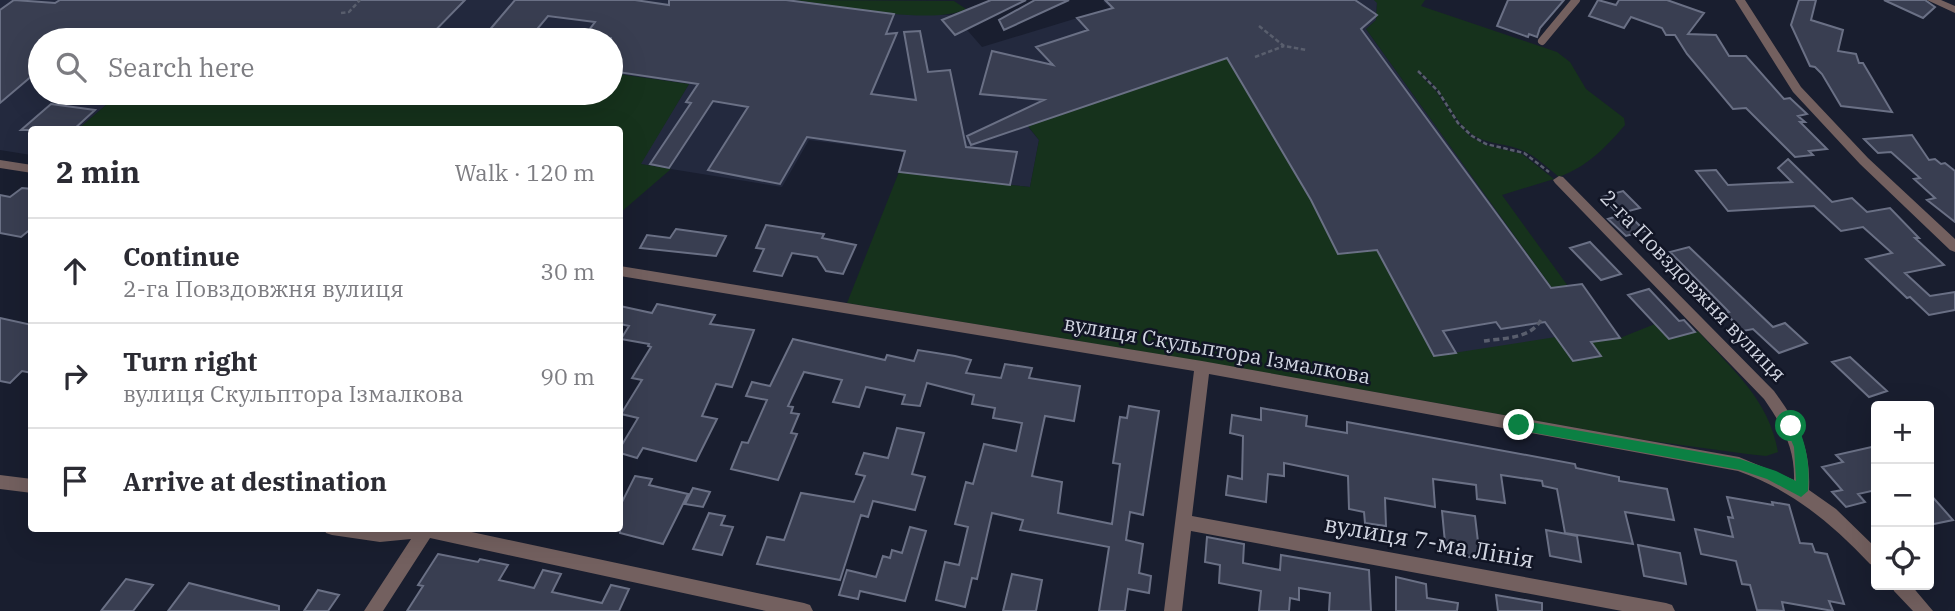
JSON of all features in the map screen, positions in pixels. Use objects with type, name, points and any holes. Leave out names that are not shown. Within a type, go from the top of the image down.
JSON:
[{"type":"street","points":[[1740,0],[1797,89],[1864,161],[1955,247]]},
{"type":"street","points":[[1932,0],[1955,10]]},
{"type":"street","points":[[0,164],[28,168]]},
{"type":"street","name":"2-га Повздовжня вулиця","points":[[1559,180],[1769,395],[1791,426],[1800,447],[1803,467],[1801,491]]},
{"type":"street","name":"вулиця Скульптора Ізмалкова","points":[[623,272],[1202,368],[1740,464],[1771,475],[1801,491]]},
{"type":"street","points":[[1173,611],[1202,368]]},
{"type":"street","points":[[0,482],[28,486]]},
{"type":"street","points":[[1801,491],[1849,530],[1871,554]]},
{"type":"street","name":"вулиця 7-ма Лінія","points":[[1183,522],[1666,611]]},
{"type":"street","points":[[359,532],[380,535],[403,532]]},
{"type":"street","points":[[373,611],[424,532]]},
{"type":"street","points":[[440,532],[804,611]]},
{"type":"street","points":[[1905,590],[1924,611]]},
{"type":"lane","points":[[1542,41],[1576,0]]},
{"type":"path","points":[[341,13],[349,12],[360,0]]},
{"type":"path","points":[[1259,26],[1284,46],[1307,50]]},
{"type":"path","points":[[1255,57],[1284,46]]},
{"type":"path","points":[[1418,71],[1437,91],[1458,123],[1472,136],[1486,144],[1524,153],[1559,180]]},
{"type":"path","points":[[1484,341],[1532,332],[1542,318]]},
{"type":"shaded area","points":[[0,0],[795,0],[895,14],[954,15],[982,47],[1110,8],[1103,1],[1106,0],[1374,0],[1377,2],[1376,20],[1366,29],[1601,356],[1573,361],[1456,353],[1434,356],[1377,250],[1338,254],[1028,127],[1039,140],[1030,187],[899,172],[904,152],[809,140],[782,187],[640,164],[689,84],[623,75],[623,28],[28,28],[28,105],[106,105],[82,126],[28,126],[28,155],[0,150]]},
{"type":"green space","points":[[795,0],[954,1],[966,9],[951,14],[908,15]]},
{"type":"green space","points":[[1374,0],[1425,0],[1421,6],[1557,52],[1570,62],[1586,89],[1624,118],[1625,125],[1603,149],[1587,162],[1559,177],[1524,151],[1485,141],[1473,135],[1458,120],[1425,76],[1416,71],[1436,91],[1457,123],[1471,137],[1486,145],[1522,154],[1554,179],[1502,195],[1607,340],[1620,338],[1655,324],[1669,339],[1698,331],[1736,372],[1758,401],[1773,433],[1778,452],[1766,456],[1645,440],[1205,362],[847,303],[899,172],[1030,187],[1039,140],[1028,126],[1227,58],[1311,200],[1377,250],[1434,356],[1556,337],[1573,361],[1601,356],[1366,29],[1376,20],[1377,3]]},
{"type":"green space","points":[[623,75],[689,84],[641,164],[671,169],[623,210],[623,126],[82,126],[106,105],[623,105]]},
{"type":"building","points":[[14,0],[55,3],[60,0],[465,0],[438,28],[28,28],[28,79],[0,103],[0,10]]},
{"type":"building","points":[[515,0],[635,0],[669,5],[669,0],[786,0],[894,14],[886,34],[897,33],[871,94],[916,100],[904,32],[920,31],[928,72],[950,70],[966,147],[1017,152],[1010,185],[899,172],[905,151],[807,137],[780,184],[708,170],[748,107],[713,101],[669,168],[650,164],[691,103],[686,102],[698,84],[623,73],[623,28],[590,28],[595,22],[548,16],[538,28],[491,28]]},
{"type":"building","points":[[991,0],[1026,0],[955,35],[942,20]]},
{"type":"building","points":[[1035,0],[1069,0],[1004,30],[999,20]]},
{"type":"building","points":[[1105,0],[1355,0],[1377,15],[1361,29],[1551,288],[1582,284],[1620,338],[1591,342],[1601,356],[1573,361],[1545,322],[1501,329],[1496,322],[1443,331],[1456,353],[1434,356],[1377,250],[1338,254],[1311,200],[1227,58],[971,145],[967,136],[1044,100],[980,94],[992,51],[1053,65],[1036,47],[1088,30],[1077,18],[1113,8]]},
{"type":"building","points":[[1508,0],[1564,0],[1540,28],[1537,37],[1529,34],[1528,37],[1497,26]]},
{"type":"building","points":[[1598,0],[1616,5],[1619,0],[1667,0],[1704,13],[1688,34],[1716,35],[1729,56],[1746,56],[1784,99],[1790,98],[1807,114],[1798,116],[1805,122],[1800,122],[1827,149],[1809,151],[1813,155],[1795,157],[1746,108],[1733,109],[1687,54],[1675,35],[1666,35],[1662,28],[1631,17],[1624,28],[1589,16]]},
{"type":"building","points":[[1799,0],[1816,0],[1811,20],[1843,30],[1838,51],[1856,54],[1859,63],[1863,63],[1892,112],[1841,106],[1822,74],[1810,66],[1791,25]]},
{"type":"building","points":[[1884,0],[1925,0],[1935,7],[1923,18]]},
{"type":"building","points":[[50,105],[95,110],[77,126],[28,126],[28,130],[21,130]]},
{"type":"building","points":[[1912,135],[1929,160],[1945,163],[1955,171],[1955,222],[1927,200],[1935,198],[1914,179],[1920,178],[1891,152],[1878,153],[1864,139]]},
{"type":"building","points":[[1788,159],[1832,202],[1852,198],[1867,212],[1890,208],[1919,238],[1915,238],[1944,265],[1905,273],[1930,296],[1955,292],[1955,310],[1929,315],[1910,297],[1907,298],[1866,259],[1892,253],[1863,227],[1841,231],[1814,206],[1728,211],[1696,171],[1716,170],[1728,185],[1792,182],[1778,168]]},
{"type":"building","points":[[22,188],[28,189],[28,231],[21,237],[0,233],[0,195],[10,197]]},
{"type":"building","points":[[1623,191],[1640,208],[1618,214],[1602,197]]},
{"type":"building","points":[[1627,213],[1645,231],[1626,236],[1608,219]]},
{"type":"building","points":[[766,225],[824,234],[822,238],[856,245],[843,274],[826,271],[817,257],[792,253],[782,276],[754,271],[764,249],[756,248]]},
{"type":"building","points":[[676,229],[726,236],[716,256],[640,248],[647,235],[670,238]]},
{"type":"building","points":[[1590,242],[1621,274],[1601,280],[1570,248]]},
{"type":"building","points":[[1689,247],[1773,327],[1785,323],[1807,343],[1779,353],[1753,329],[1743,331],[1725,313],[1729,312],[1670,252]]},
{"type":"building","points":[[1649,289],[1679,321],[1684,320],[1695,332],[1669,339],[1628,295]]},
{"type":"building","points":[[657,304],[715,315],[710,324],[754,330],[732,387],[716,384],[702,416],[717,419],[696,461],[643,448],[637,458],[623,454],[623,443],[638,418],[623,414],[623,411],[642,380],[632,378],[651,347],[649,344],[623,339],[629,326],[623,325],[623,307],[652,313]]},
{"type":"building","points":[[0,318],[28,324],[28,372],[22,371],[10,383],[0,381]]},
{"type":"building","points":[[793,339],[885,360],[887,355],[914,361],[918,350],[955,356],[971,360],[966,373],[1001,378],[1005,364],[1032,368],[1029,378],[1080,386],[1074,421],[1045,416],[1032,476],[1062,482],[1058,513],[1112,524],[1120,464],[1113,463],[1120,417],[1127,418],[1129,406],[1159,411],[1143,515],[1130,512],[1126,540],[1143,544],[1139,573],[1151,576],[1149,593],[1128,589],[1125,611],[1099,611],[1109,547],[1020,530],[1023,520],[992,513],[977,579],[972,578],[965,607],[936,600],[945,562],[959,565],[968,527],[955,524],[966,482],[973,484],[984,444],[1016,451],[1022,423],[993,418],[995,408],[972,404],[974,395],[927,383],[920,406],[902,404],[905,395],[866,387],[859,407],[833,402],[842,380],[804,372],[788,406],[793,407],[791,413],[799,414],[791,433],[797,434],[778,480],[731,469],[742,442],[748,443],[767,400],[746,396],[752,382],[770,386]]},
{"type":"building","points":[[1850,357],[1887,391],[1869,397],[1832,362]]},
{"type":"building","points":[[1261,408],[1307,416],[1306,426],[1347,433],[1347,422],[1575,464],[1576,468],[1619,477],[1619,481],[1667,489],[1674,520],[1625,512],[1633,544],[1565,533],[1557,489],[1543,486],[1542,481],[1501,475],[1505,503],[1477,499],[1476,485],[1433,479],[1435,507],[1385,498],[1386,526],[1365,523],[1364,512],[1349,509],[1348,476],[1284,463],[1284,476],[1268,474],[1266,502],[1226,495],[1228,476],[1242,479],[1243,436],[1230,433],[1232,415],[1261,420]]},
{"type":"building","points":[[897,428],[924,433],[912,474],[925,477],[915,510],[873,501],[868,517],[861,515],[840,580],[757,564],[767,537],[784,540],[801,493],[854,502],[865,476],[856,474],[864,453],[888,458]]},
{"type":"building","points":[[1871,447],[1871,491],[1858,494],[1865,502],[1846,507],[1832,492],[1842,490],[1822,467],[1843,462],[1836,455]]},
{"type":"building","points":[[635,476],[652,479],[649,485],[688,494],[663,544],[620,533],[623,532],[623,500]]},
{"type":"building","points":[[693,488],[710,492],[703,507],[685,504]]},
{"type":"building","points":[[1727,497],[1789,505],[1800,543],[1812,544],[1815,552],[1827,554],[1844,604],[1829,601],[1833,611],[1782,602],[1784,611],[1757,610],[1750,585],[1742,584],[1736,561],[1701,554],[1695,529],[1733,537],[1728,517],[1733,518]]},
{"type":"building","points":[[1934,499],[1953,520],[1934,524]]},
{"type":"building","points":[[1442,511],[1475,516],[1480,559],[1446,553]]},
{"type":"building","points":[[709,513],[725,516],[721,525],[733,527],[722,555],[693,549]]},
{"type":"building","points":[[910,527],[926,531],[905,601],[860,591],[858,599],[839,595],[847,570],[876,577],[883,556],[890,558],[892,550],[902,553]]},
{"type":"building","points":[[1546,530],[1577,536],[1581,562],[1550,556]]},
{"type":"building","points":[[1207,537],[1244,544],[1243,563],[1280,570],[1281,555],[1369,570],[1371,611],[1329,611],[1330,593],[1299,588],[1299,600],[1290,598],[1289,611],[1259,611],[1261,591],[1219,583],[1220,565],[1205,562]]},
{"type":"building","points":[[1638,545],[1680,553],[1686,584],[1644,576]]},
{"type":"building","points":[[438,554],[508,565],[499,580],[534,588],[543,570],[561,574],[552,592],[602,603],[611,585],[629,589],[619,611],[407,611],[423,586],[418,585]]},
{"type":"building","points":[[1012,574],[1042,580],[1036,611],[1003,611]]},
{"type":"building","points":[[1396,577],[1426,584],[1427,598],[1458,603],[1457,611],[1396,611]]},
{"type":"building","points":[[126,579],[153,585],[133,611],[101,611]]},
{"type":"building","points":[[189,583],[279,606],[279,611],[168,611]]},
{"type":"building","points":[[318,590],[339,595],[328,611],[304,611]]},
{"type":"building","points":[[1496,595],[1542,603],[1542,611],[1498,611]]},
{"type":"route","points":[[1519,425],[1740,464],[1771,475],[1801,491],[1803,467],[1800,447],[1791,426]]}]
